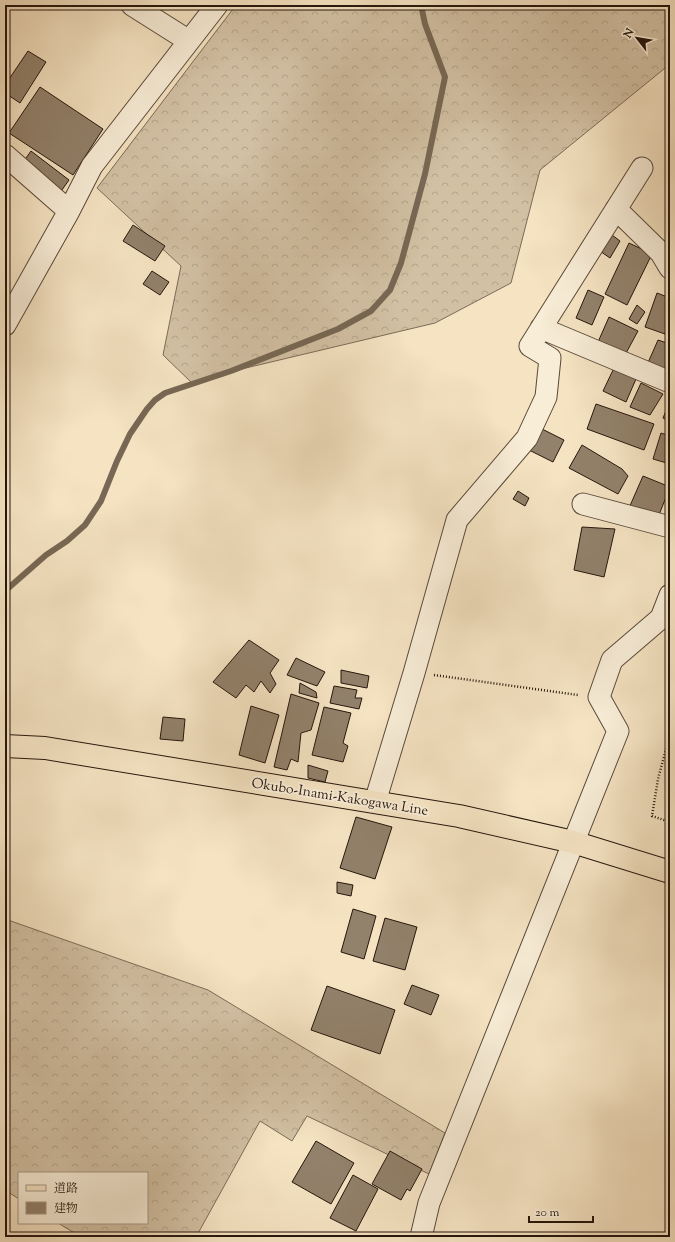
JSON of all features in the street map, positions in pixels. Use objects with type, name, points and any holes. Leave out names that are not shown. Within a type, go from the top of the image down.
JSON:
[{"type":"main road","name":"Okubo-Inami-Kakogawa Line","points":[[5,746],[45,748],[459,816],[573,842],[670,872]]},
{"type":"street","points":[[132,5],[189,41]]},
{"type":"street","points":[[5,325],[69,211],[92,166],[216,5]]},
{"type":"street","points":[[5,155],[69,211]]},
{"type":"street","points":[[375,802],[414,673],[457,520],[527,438],[546,397],[550,358],[530,346],[642,168]]},
{"type":"street","points":[[616,209],[661,254],[670,268]]},
{"type":"street","points":[[541,328],[670,382]]},
{"type":"street","points":[[583,504],[670,527]]},
{"type":"street","points":[[421,1237],[429,1203],[618,731],[599,698],[612,660],[661,618],[670,595]]},
{"type":"path","points":[[414,673],[599,698]]},
{"type":"path","points":[[670,734],[658,779],[652,816],[670,822]]},
{"type":"green space","points":[[236,5],[670,5],[670,64],[540,170],[511,283],[435,323],[229,372],[192,383],[163,355],[181,266],[97,188]]},
{"type":"green space","points":[[5,919],[208,990],[445,1133],[429,1174],[307,1116],[292,1141],[260,1121],[196,1237],[81,1237],[60,1224],[148,1224],[148,1172],[18,1172],[18,1198],[5,1190]]},
{"type":"building","points":[[28,51],[46,62],[20,103],[5,93],[5,85]]},
{"type":"building","points":[[40,87],[103,129],[73,175],[9,133]]},
{"type":"building","points":[[31,151],[69,180],[59,194],[21,165]]},
{"type":"building","points":[[133,225],[165,246],[155,261],[123,241]]},
{"type":"building","points":[[608,232],[620,241],[610,258],[597,249]]},
{"type":"building","points":[[629,243],[652,254],[627,305],[605,294]]},
{"type":"building","points":[[152,271],[169,282],[160,295],[143,284]]},
{"type":"building","points":[[588,290],[604,297],[592,325],[576,318]]},
{"type":"building","points":[[657,293],[670,298],[670,320],[665,334],[645,327]]},
{"type":"building","points":[[637,305],[645,312],[637,324],[629,319]]},
{"type":"building","points":[[609,317],[638,331],[625,355],[598,342]]},
{"type":"building","points":[[658,340],[670,344],[670,376],[647,365]]},
{"type":"building","points":[[614,368],[636,379],[626,402],[603,391]]},
{"type":"building","points":[[641,383],[663,394],[650,415],[630,407]]},
{"type":"building","points":[[670,401],[670,422],[663,418]]},
{"type":"building","points":[[596,404],[654,424],[644,450],[587,429]]},
{"type":"building","points":[[536,426],[564,440],[553,462],[525,448]]},
{"type":"building","points":[[661,433],[670,436],[670,464],[653,459]]},
{"type":"building","points":[[582,445],[622,469],[628,476],[618,494],[569,468]]},
{"type":"building","points":[[643,476],[670,487],[657,520],[629,508]]},
{"type":"building","points":[[518,491],[529,498],[525,506],[513,499]]},
{"type":"building","points":[[582,527],[615,529],[604,577],[574,570]]},
{"type":"building","points":[[249,640],[279,660],[270,673],[276,684],[270,693],[261,681],[254,692],[246,685],[236,698],[213,682]]},
{"type":"building","points":[[296,658],[325,672],[317,686],[287,675]]},
{"type":"building","points":[[341,670],[369,676],[367,688],[341,683]]},
{"type":"building","points":[[300,683],[316,692],[317,698],[299,693]]},
{"type":"building","points":[[334,686],[357,690],[355,698],[362,698],[359,709],[330,703]]},
{"type":"building","points":[[291,694],[319,703],[311,730],[301,733],[298,762],[291,759],[287,770],[274,767]]},
{"type":"building","points":[[251,706],[279,715],[265,763],[239,755]]},
{"type":"building","points":[[324,707],[351,713],[343,743],[348,746],[343,762],[312,755]]},
{"type":"building","points":[[163,717],[185,719],[183,741],[160,739]]},
{"type":"building","points":[[308,765],[328,771],[325,782],[308,778]]},
{"type":"building","points":[[356,817],[392,827],[375,879],[340,868]]},
{"type":"building","points":[[337,882],[353,885],[351,896],[337,893]]},
{"type":"building","points":[[353,909],[376,916],[364,959],[341,952]]},
{"type":"building","points":[[385,918],[417,927],[405,970],[373,961]]},
{"type":"building","points":[[412,985],[439,995],[431,1015],[404,1004]]},
{"type":"building","points":[[327,986],[395,1010],[380,1054],[311,1030]]},
{"type":"building","points":[[316,1141],[354,1163],[331,1204],[292,1182]]},
{"type":"building","points":[[390,1151],[422,1169],[410,1191],[407,1189],[401,1200],[372,1184]]},
{"type":"building","points":[[353,1175],[378,1189],[356,1231],[330,1218]]},
{"type":"waterway","points":[[5,591],[46,555],[67,541],[85,525],[101,501],[117,461],[130,434],[155,400],[165,393],[231,371],[338,329],[371,311],[390,290],[401,263],[425,174],[445,77],[425,24],[421,5]]}]
